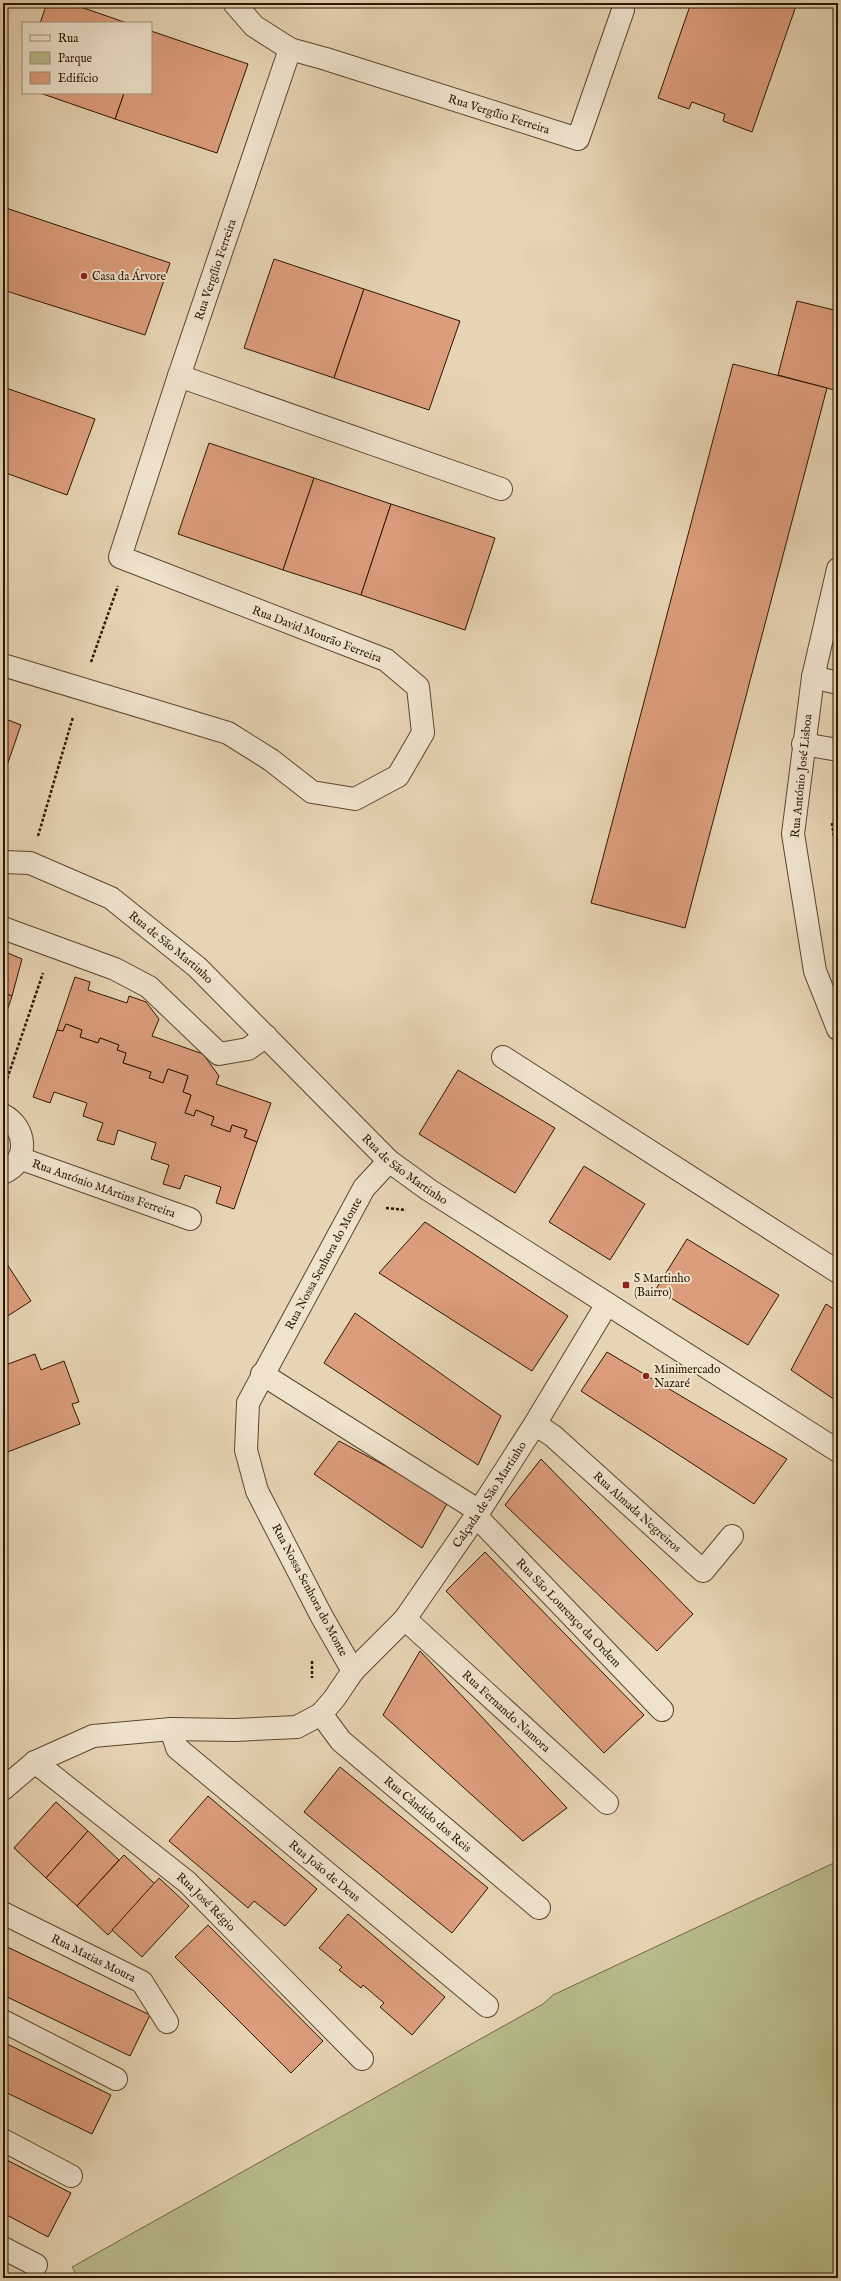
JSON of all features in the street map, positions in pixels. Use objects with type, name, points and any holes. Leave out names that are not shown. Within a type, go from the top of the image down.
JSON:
[{"type":"street","name":"Rua Vergílio Ferreira","points":[[234,3],[254,26],[290,50],[326,59],[578,139],[623,10]]},
{"type":"street","name":"Rua Vergílio Ferreira","points":[[179,376],[290,50]]},
{"type":"street","points":[[127,561],[120,557],[179,376],[501,489]]},
{"type":"street","name":"Rua David Mourão Ferreira","points":[[3,666],[82,688],[228,733],[271,760],[312,792],[355,799],[398,776],[423,734],[418,687],[386,660],[127,561]]},
{"type":"street","name":"Rua António José Lisboa","points":[[838,569],[813,677],[803,744],[793,834],[815,970],[838,1029]]},
{"type":"street","points":[[813,677],[838,683]]},
{"type":"street","points":[[803,744],[838,750]]},
{"type":"street","name":"Rua de São Martinho","points":[[3,862],[30,863],[111,898],[197,967],[389,1161],[428,1190],[838,1451]]},
{"type":"street","points":[[3,928],[115,969],[149,987],[219,1054],[248,1049],[266,1036]]},
{"type":"street","points":[[504,1057],[838,1272]]},
{"type":"street","points":[[3,1115],[16,1125],[21,1134],[23,1145],[16,1164],[3,1173]]},
{"type":"street","name":"Rua António MArtins Ferreira","points":[[19,1158],[190,1219]]},
{"type":"street","name":"Rua Nossa Senhora do Monte","points":[[3,1789],[35,1762],[93,1736],[171,1729],[235,1730],[297,1727],[321,1714],[334,1699],[353,1671],[322,1617],[257,1491],[246,1450],[248,1403],[262,1374],[364,1188],[389,1161]]},
{"type":"street","name":"Calçada de São Martinho","points":[[353,1671],[404,1619],[477,1514],[535,1424],[607,1304]]},
{"type":"street","name":"Rua São Lourenço da Ordem","points":[[262,1374],[477,1514],[662,1710]]},
{"type":"street","name":"Rua Almada Negreiros","points":[[535,1424],[553,1436],[704,1571],[732,1536]]},
{"type":"street","name":"Rua Fernando Namora","points":[[404,1619],[607,1803]]},
{"type":"street","name":"Rua Cândido dos Reis","points":[[321,1714],[341,1741],[539,1908]]},
{"type":"street","name":"Rua João de Deus","points":[[171,1729],[177,1748],[487,2006]]},
{"type":"street","name":"Rua José Régio","points":[[35,1762],[187,1882],[362,2059]]},
{"type":"street","name":"Rua Matias Moura","points":[[3,1912],[142,1982],[167,2022]]},
{"type":"street","points":[[3,2021],[116,2079]]},
{"type":"street","points":[[3,2140],[71,2176]]},
{"type":"street","points":[[3,2248],[36,2265]]},
{"type":"path","points":[[36,844],[82,688],[127,561]]},
{"type":"path","points":[[832,823],[834,837]]},
{"type":"path","points":[[3,1092],[52,946]]},
{"type":"path","points":[[382,1214],[386,1208],[407,1210]]},
{"type":"green space","points":[[838,1861],[838,2278],[78,2278],[72,2267],[543,2004],[553,1995]]},
{"type":"building","points":[[47,3],[69,3],[124,22],[40,22]]},
{"type":"building","points":[[691,3],[797,3],[752,132],[723,121],[725,114],[692,102],[689,109],[658,98]]},
{"type":"building","points":[[152,31],[248,64],[217,153],[115,119],[124,94],[152,94]]},
{"type":"building","points":[[43,94],[124,94],[115,119]]},
{"type":"building","name":"Casa da Árvore","points":[[3,207],[170,263],[145,335],[3,290]]},
{"type":"building","points":[[274,259],[364,289],[334,378],[244,348]]},
{"type":"building","points":[[364,289],[460,321],[429,410],[334,378]]},
{"type":"building","points":[[797,301],[838,311],[838,391],[778,375]]},
{"type":"building","points":[[733,364],[827,388],[685,928],[591,903]]},
{"type":"building","points":[[3,387],[95,419],[67,495],[3,472]]},
{"type":"building","points":[[209,443],[314,478],[283,570],[178,534]]},
{"type":"building","points":[[314,478],[391,504],[361,595],[283,570]]},
{"type":"building","points":[[391,504],[495,538],[465,630],[361,595]]},
{"type":"building","points":[[3,718],[21,725],[3,777]]},
{"type":"building","points":[[3,951],[22,959],[12,996],[3,993]]},
{"type":"building","points":[[75,977],[90,982],[88,990],[127,1003],[129,996],[146,1002],[159,1019],[152,1036],[203,1054],[219,1076],[216,1084],[271,1103],[257,1142],[244,1137],[247,1130],[232,1125],[230,1132],[211,1125],[214,1117],[196,1110],[194,1116],[185,1113],[191,1095],[183,1092],[188,1076],[168,1069],[163,1083],[149,1078],[151,1072],[123,1063],[126,1053],[117,1050],[119,1045],[100,1038],[98,1043],[80,1037],[82,1030],[66,1024],[63,1031],[57,1030]]},
{"type":"building","points":[[3,993],[12,996],[3,1023]]},
{"type":"building","points":[[66,1024],[82,1030],[80,1037],[98,1043],[100,1038],[119,1045],[117,1050],[126,1053],[123,1063],[151,1072],[149,1078],[163,1083],[168,1069],[188,1076],[183,1092],[191,1095],[185,1113],[194,1116],[196,1110],[214,1117],[211,1125],[230,1132],[232,1125],[247,1130],[244,1137],[257,1142],[234,1209],[216,1203],[221,1187],[185,1175],[180,1189],[163,1184],[169,1165],[151,1159],[156,1143],[118,1130],[114,1145],[97,1140],[103,1123],[83,1116],[87,1103],[54,1092],[50,1103],[33,1097],[57,1030],[63,1031]]},
{"type":"building","points":[[458,1070],[555,1128],[515,1193],[419,1134]]},
{"type":"building","points":[[584,1166],[645,1204],[610,1260],[549,1222]]},
{"type":"building","points":[[425,1222],[568,1316],[532,1371],[379,1273]]},
{"type":"building","points":[[687,1239],[779,1295],[748,1345],[656,1289]]},
{"type":"building","points":[[3,1258],[31,1301],[3,1319]]},
{"type":"building","points":[[826,1304],[838,1312],[838,1402],[791,1370]]},
{"type":"building","points":[[355,1313],[501,1416],[478,1465],[324,1363]]},
{"type":"building","points":[[607,1352],[787,1459],[754,1504],[581,1391]]},
{"type":"building","points":[[35,1354],[41,1370],[64,1361],[79,1402],[72,1404],[80,1424],[5,1453],[3,1366]]},
{"type":"building","points":[[339,1441],[449,1500],[422,1548],[314,1474]]},
{"type":"building","points":[[541,1459],[693,1614],[657,1651],[505,1505]]},
{"type":"building","points":[[485,1552],[644,1715],[604,1753],[446,1591]]},
{"type":"building","points":[[420,1651],[567,1808],[523,1841],[383,1715]]},
{"type":"building","points":[[340,1767],[488,1888],[452,1933],[304,1812]]},
{"type":"building","points":[[208,1796],[317,1889],[285,1926],[254,1901],[248,1908],[169,1841]]},
{"type":"building","points":[[56,1802],[88,1831],[46,1878],[14,1848]]},
{"type":"building","points":[[88,1831],[119,1860],[77,1906],[46,1878]]},
{"type":"building","points":[[124,1855],[155,1884],[108,1935],[77,1906]]},
{"type":"building","points":[[159,1878],[189,1906],[142,1957],[112,1930]]},
{"type":"building","points":[[348,1914],[445,1997],[412,2035],[380,2007],[384,2003],[363,1985],[361,1988],[339,1970],[342,1967],[319,1948]]},
{"type":"building","points":[[208,1925],[323,2041],[291,2073],[175,1957]]},
{"type":"building","points":[[3,1945],[150,2015],[130,2056],[3,1995]]},
{"type":"building","points":[[3,2042],[111,2095],[92,2134],[3,2091]]},
{"type":"building","points":[[3,2158],[71,2193],[48,2237],[3,2213]]},
{"type":"place","name":"Casa da Árvore","points":[[84,276]]},
{"type":"place","name":"S Martinho (Bairro)","points":[[626,1285]]},
{"type":"place","name":"Minimercado Nazaré","points":[[646,1376]]}]
